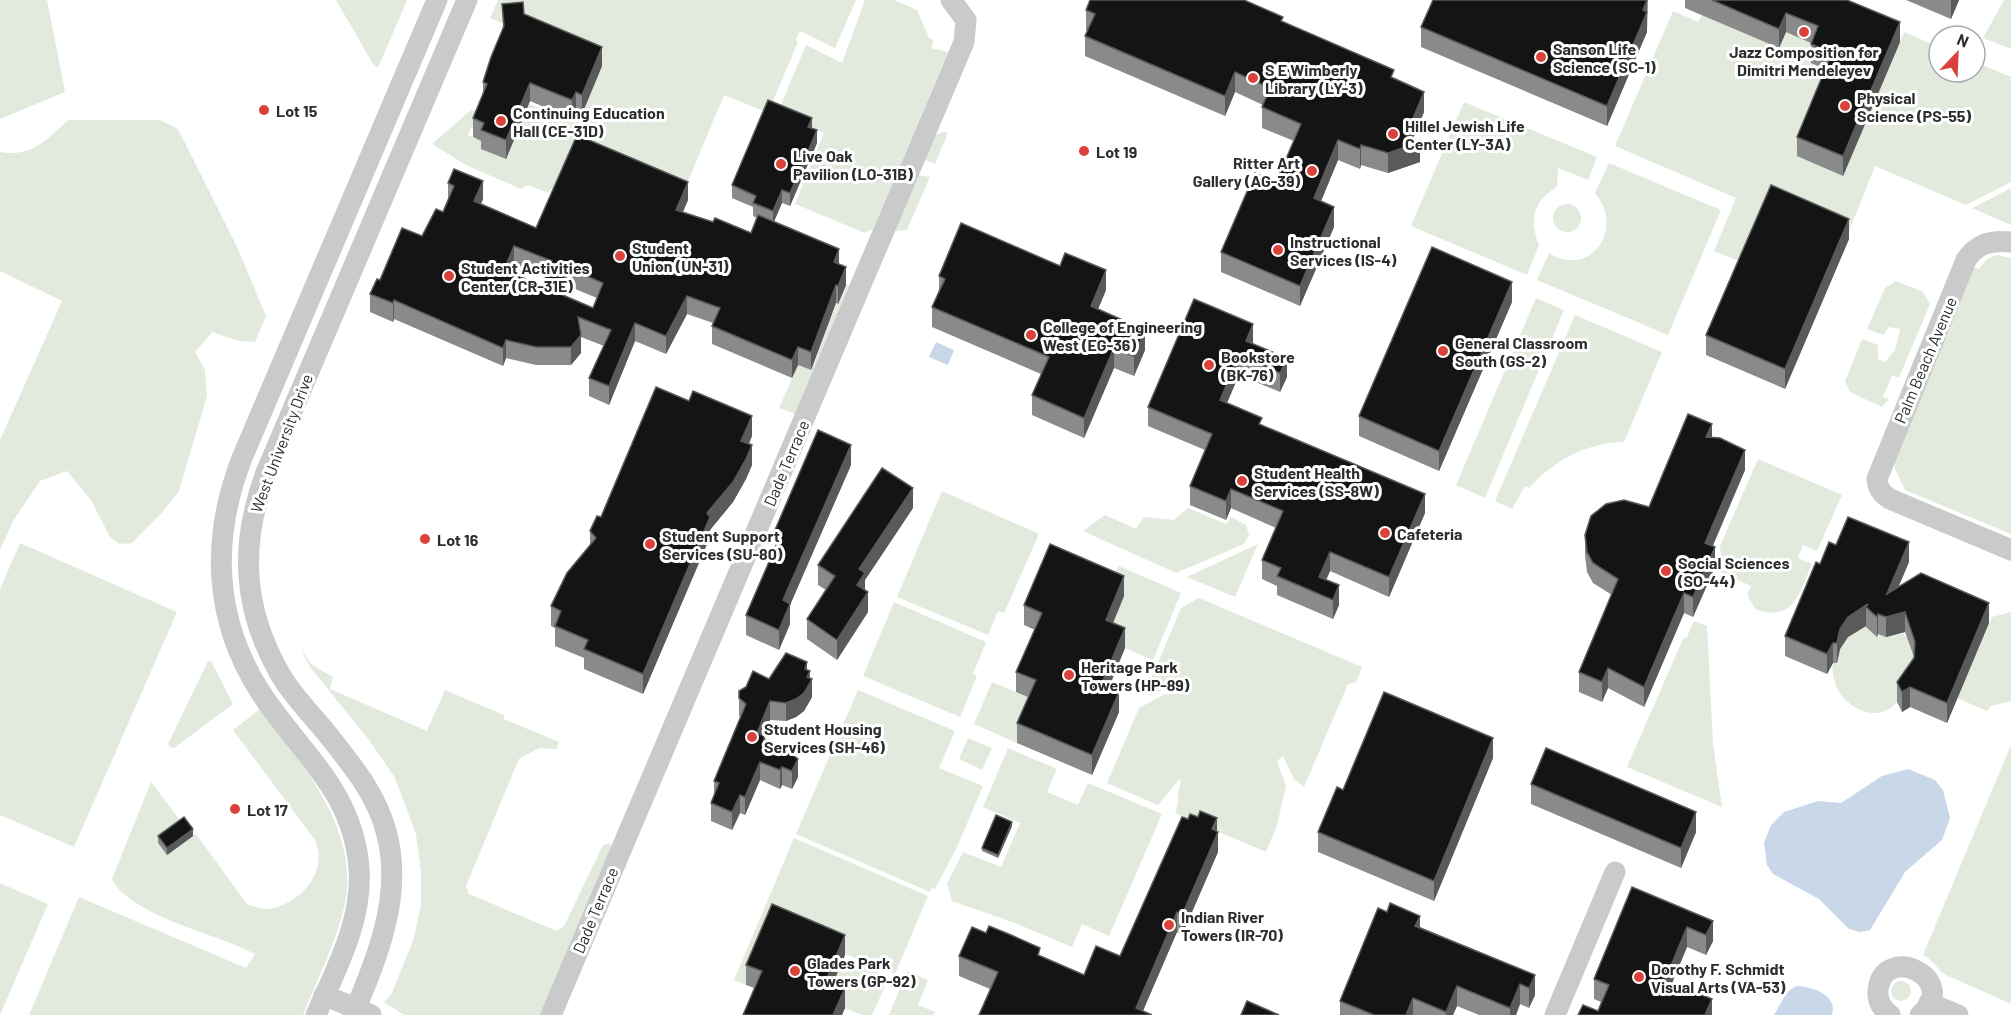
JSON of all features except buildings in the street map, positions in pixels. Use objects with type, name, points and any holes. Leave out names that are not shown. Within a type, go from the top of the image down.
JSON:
[{"type":"street","name":"West University Drive","points":[[316,1015],[352,930],[359,870],[356,843],[345,808],[327,777],[261,693],[238,650],[224,597],[220,542],[231,487],[437,0]]},
{"type":"street","name":"West University Drive","points":[[360,1013],[389,913],[391,861],[387,832],[366,782],[281,676],[275,665],[264,640],[251,595],[248,554],[256,500],[467,0]]},
{"type":"street","name":"Dade Terrace","points":[[551,1015],[964,42],[967,29],[956,5]]},
{"type":"street","name":"Palm Beach Avenue","points":[[2011,242],[1987,242],[1970,253],[1966,260],[1881,465],[1878,486],[1890,499],[2011,550]]},
{"type":"street","points":[[327,258],[352,269]]},
{"type":"street","points":[[1556,1015],[1616,872]]},
{"type":"street","points":[[1890,1015],[1882,1008],[1878,992],[1883,977],[1897,968],[1913,968],[1925,976],[1931,989],[1924,1009],[1958,1015]]},
{"type":"street","points":[[324,995],[360,1013]]},
{"type":"shaded area","points":[[0,0],[47,0],[65,92],[0,119]]},
{"type":"shaded area","points":[[336,0],[407,0],[378,68],[373,64]]},
{"type":"shaded area","points":[[498,0],[856,0],[835,48],[800,31],[796,40],[798,42],[768,113],[724,95],[683,193],[563,176],[548,193],[528,185],[521,189],[466,165],[432,144],[471,110],[482,114],[476,129],[471,127],[468,135],[484,142],[506,158],[529,104],[577,123],[602,66],[523,21],[502,23],[490,18]]},
{"type":"shaded area","points":[[865,0],[894,0],[917,10],[929,38],[934,40],[931,48],[948,52],[873,229],[865,233],[795,204],[824,133],[777,114],[806,45],[842,63]]},
{"type":"shaded area","points":[[2004,0],[2011,0],[2011,49],[1987,40],[1987,31]]},
{"type":"shaded area","points":[[1673,11],[1698,22],[1702,15],[1779,48],[1787,29],[1812,43],[1832,72],[1843,175],[1904,32],[1927,42],[1927,84],[1987,84],[1987,67],[2011,77],[2011,182],[1966,205],[1875,166],[1849,231],[1739,261],[1714,251],[1736,198],[1615,146]]},
{"type":"shaded area","points":[[1464,102],[1597,157],[1588,180],[1558,168],[1557,187],[1543,198],[1535,212],[1534,228],[1539,245],[1527,275],[1411,226]]},
{"type":"shaded area","points":[[69,120],[160,120],[178,129],[238,249],[266,316],[255,342],[238,341],[212,332],[195,352],[205,370],[207,396],[179,491],[161,514],[132,543],[119,544],[110,537],[91,500],[67,471],[40,481],[13,521],[0,550],[0,440],[62,301],[0,271],[0,152],[12,153],[31,149]]},
{"type":"shaded area","points":[[943,132],[948,133],[935,164],[925,160],[934,136]]},
{"type":"shaded area","points":[[1609,163],[1721,210],[1668,335],[1537,280],[1549,253],[1564,259],[1577,260],[1589,255],[1599,247],[1605,235],[1607,222],[1604,207],[1595,193]]},
{"type":"shaded area","points":[[918,175],[930,177],[907,230],[894,231]]},
{"type":"shaded area","points":[[2011,188],[2011,225],[1972,208]]},
{"type":"shaded area","points":[[1567,204],[1577,208],[1581,218],[1577,228],[1567,232],[1557,228],[1553,218],[1557,208]]},
{"type":"shaded area","points":[[1997,255],[2011,258],[2011,534],[1905,490],[1895,469],[1895,457],[1974,267],[1979,269],[1987,259]]},
{"type":"shaded area","points":[[1896,281],[1923,292],[1930,304],[1899,378],[1892,375],[1883,397],[1889,399],[1882,407],[1850,392],[1845,381],[1862,339],[1878,345],[1878,359],[1885,362],[1895,350],[1900,329],[1889,327],[1883,335],[1867,329],[1885,288]]},
{"type":"shaded area","points":[[846,285],[849,286],[795,414],[779,408],[798,365],[811,370],[818,353],[815,352]]},
{"type":"shaded area","points":[[1536,298],[1564,310],[1485,498],[1456,485]]},
{"type":"shaded area","points":[[1575,315],[1662,352],[1624,442],[1597,446],[1560,461],[1529,488],[1525,486],[1512,509],[1495,501]]},
{"type":"shaded area","points":[[1758,459],[1842,495],[1817,551],[1803,545],[1798,558],[1812,564],[1799,595],[1787,609],[1779,612],[1755,609],[1747,594],[1751,586],[1716,570],[1721,557],[1720,546]]},
{"type":"shaded area","points":[[942,491],[1039,534],[1004,613],[998,611],[988,635],[897,597]]},
{"type":"shaded area","points":[[1188,508],[1226,524],[1231,517],[1246,525],[1249,535],[1244,544],[1176,573],[1083,531],[1105,515],[1136,529],[1144,517],[1174,520]]},
{"type":"shaded area","points":[[20,543],[177,612],[74,847],[0,815],[0,589]]},
{"type":"shaded area","points":[[1258,544],[1235,597],[1187,577]]},
{"type":"shaded area","points":[[1119,566],[1181,593],[1153,660],[1106,640],[1124,596],[1113,575]]},
{"type":"shaded area","points":[[1199,598],[1362,667],[1356,682],[1348,684],[1304,787],[1294,779],[1283,756],[1277,761],[1286,786],[1277,825],[1266,852],[1175,813],[1181,782],[1179,779],[1158,805],[1107,783],[1139,708],[1165,694],[1182,694],[1184,688],[1179,687],[1151,695],[1145,693],[1181,608]]},
{"type":"shaded area","points":[[894,602],[986,642],[973,674],[977,676],[960,717],[863,676]]},
{"type":"shaded area","points":[[2011,612],[2011,701],[1991,706],[1987,711],[1957,698],[1992,617]]},
{"type":"shaded area","points":[[1694,621],[1707,626],[1713,744],[1722,807],[1627,767],[1683,639],[1687,637]]},
{"type":"shaded area","points":[[1868,624],[1871,629],[1883,636],[1903,633],[1908,639],[1915,662],[1898,701],[1889,709],[1878,713],[1855,708],[1838,689],[1833,677],[1833,663],[1837,663],[1843,644]]},
{"type":"shaded area","points":[[300,648],[312,665],[333,677],[330,689],[427,731],[445,690],[504,715],[504,719],[559,742],[556,749],[539,748],[519,759],[466,886],[469,894],[557,931],[564,926],[603,845],[610,843],[612,849],[541,1015],[404,1015],[384,1002],[391,995],[413,941],[421,905],[421,872],[416,834],[395,778],[369,740],[310,667]]},
{"type":"shaded area","points":[[208,661],[211,661],[233,704],[174,748],[170,747],[168,744]]},
{"type":"shaded area","points":[[992,682],[1036,700],[1017,743],[974,724]]},
{"type":"shaded area","points":[[858,690],[955,731],[939,768],[983,786],[957,847],[935,889],[932,887],[930,892],[796,834]]},
{"type":"shaded area","points":[[261,708],[294,752],[325,800],[344,852],[347,880],[344,908],[331,949],[303,1015],[29,1015],[79,897],[246,968],[255,954],[155,914],[122,892],[112,879],[151,782],[192,836],[196,834],[247,904],[272,909],[295,898],[311,882],[318,862],[315,840],[233,730]]},
{"type":"shaded area","points":[[968,738],[992,748],[982,770],[959,759]]},
{"type":"shaded area","points":[[2011,745],[2011,1004],[1946,975],[1923,955]]},
{"type":"shaded area","points":[[1008,748],[1057,769],[1047,792],[1078,805],[1088,783],[1162,814],[1109,936],[1082,924],[1072,947],[1015,923],[952,901],[947,884],[963,852],[1001,867],[1020,823],[983,807]]},
{"type":"shaded area","points":[[794,838],[928,896],[895,974],[772,924],[746,985],[734,980]]},
{"type":"shaded area","points":[[0,883],[48,904],[0,1015]]},
{"type":"shaded area","points":[[843,958],[889,977],[872,1015],[861,1015],[826,1000]]},
{"type":"shaded area","points":[[907,971],[928,980],[918,1005],[935,1012],[933,1015],[889,1015]]},
{"type":"shaded area","points":[[1901,981],[1908,984],[1911,991],[1908,998],[1901,1001],[1894,998],[1891,991],[1894,984]]},
{"type":"water","points":[[936,342],[954,350],[948,365],[929,357]]},
{"type":"water","points":[[1908,769],[1935,780],[1943,790],[1950,818],[1942,840],[1905,872],[1870,930],[1860,932],[1849,929],[1819,899],[1773,874],[1767,865],[1764,843],[1771,825],[1784,812],[1818,801],[1841,803],[1882,776]]},
{"type":"water","points":[[1796,986],[1816,990],[1827,997],[1833,1008],[1832,1015],[1774,1015],[1787,992]]},
{"type":"place","name":"Jazz Composition for Dimitri Mendeleyev","points":[[1804,32]]},
{"type":"place","name":"Sanson Life Science (SC-1)","points":[[1541,57]]},
{"type":"place","name":"S E Wimberly Library (LY-3)","points":[[1253,78]]},
{"type":"place","name":"Physical Science (PS-55)","points":[[1845,106]]},
{"type":"place","name":"Lot 15","points":[[264,110]]},
{"type":"place","name":"Continuing Education Hall (CE-31D)","points":[[501,121]]},
{"type":"place","name":"Hillel Jewish Life Center (LY-3A)","points":[[1393,134]]},
{"type":"place","name":"Lot 19","points":[[1084,151]]},
{"type":"place","name":"Live Oak Pavilion (LO-31B)","points":[[781,164]]},
{"type":"place","name":"Ritter Art Gallery (AG-39)","points":[[1312,171]]},
{"type":"place","name":"Instructional Services (IS-4)","points":[[1278,250]]},
{"type":"place","name":"Student Union (UN-31)","points":[[620,256]]},
{"type":"place","name":"Student Activities Center (CR-31E)","points":[[449,276]]},
{"type":"place","name":"College of Engineering West (EG-36)","points":[[1031,335]]},
{"type":"place","name":"General Classroom South (GS-2)","points":[[1443,351]]},
{"type":"place","name":"Bookstore (BK-76)","points":[[1209,365]]},
{"type":"place","name":"Student Health Services (SS-8W)","points":[[1242,481]]},
{"type":"place","name":"Cafeteria","points":[[1385,533]]},
{"type":"place","name":"Lot 16","points":[[425,539]]},
{"type":"place","name":"Student Support Services (SU-80)","points":[[650,544]]},
{"type":"place","name":"Social Sciences (SO-44)","points":[[1666,571]]},
{"type":"place","name":"Heritage Park Towers (HP-89)","points":[[1069,675]]},
{"type":"place","name":"Student Housing Services (SH-46)","points":[[752,737]]},
{"type":"place","name":"Lot 17","points":[[235,809]]},
{"type":"place","name":"Indian River Towers (IR-70)","points":[[1169,925]]},
{"type":"place","name":"Glades Park Towers (GP-92)","points":[[795,971]]},
{"type":"place","name":"Dorothy F. Schmidt Visual Arts (VA-53)","points":[[1639,977]]}]
